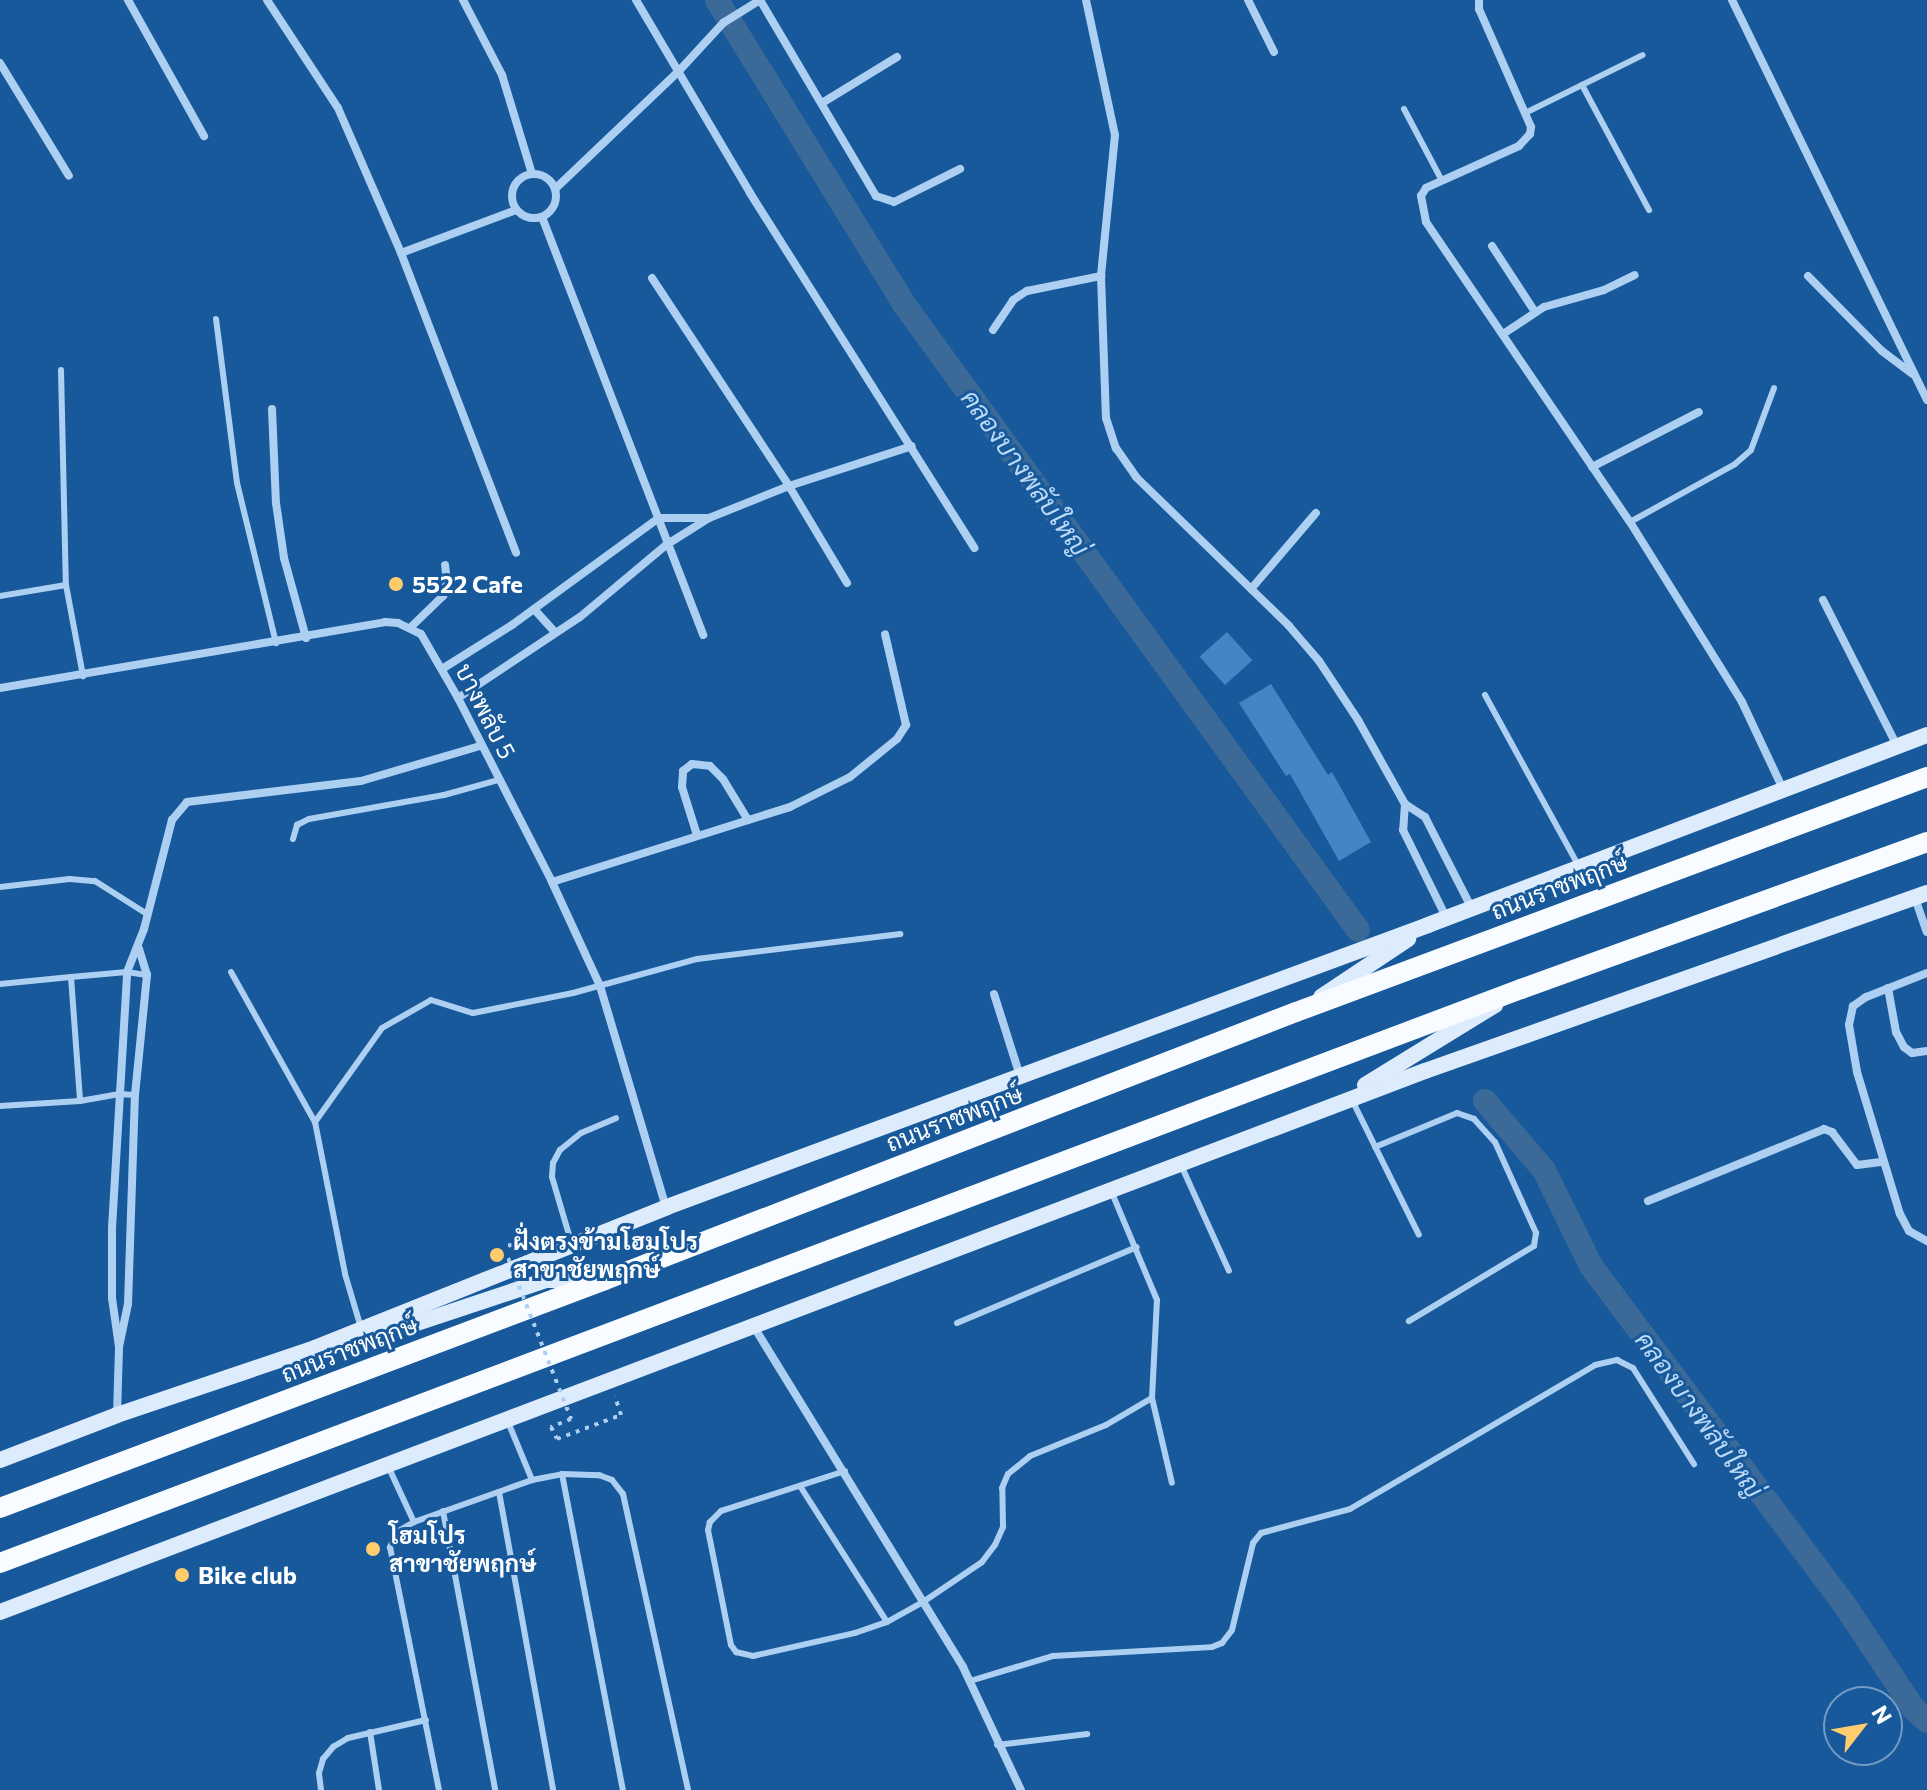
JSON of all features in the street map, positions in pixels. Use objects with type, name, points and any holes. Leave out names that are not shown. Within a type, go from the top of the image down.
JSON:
[{"type":"main road","name":"ถนนราชพฤกษ์","points":[[0,1460],[117,1415],[315,1348],[667,1207],[1428,925],[1927,735]]},
{"type":"main road","name":"ถนนราชพฤกษ์","points":[[0,1508],[605,1280],[1296,1012],[1927,777]]},
{"type":"main road","points":[[0,1563],[1521,989],[1927,842]]},
{"type":"main road","points":[[0,1612],[1112,1193],[1332,1105],[1921,895]]},
{"type":"main road","points":[[1296,1012],[1428,925]]},
{"type":"main road","points":[[1332,1105],[1521,989]]},
{"type":"main road","points":[[315,1348],[384,1334],[546,1280],[605,1280]]},
{"type":"street","points":[[128,0],[204,136]]},
{"type":"street","points":[[267,0],[338,108],[401,253],[516,553]]},
{"type":"street","points":[[463,0],[502,75],[532,174]]},
{"type":"street","points":[[636,0],[801,276],[912,446],[974,548]]},
{"type":"street","points":[[555,189],[546,177],[532,174],[519,179],[512,190],[516,210],[528,218],[542,217],[553,209],[555,189],[678,72],[723,23],[760,0],[876,196],[883,201],[894,202],[960,169]]},
{"type":"street","points":[[1086,0],[1115,135],[1101,276],[1106,418],[1116,448],[1136,477],[1251,589],[1319,661],[1358,720],[1405,804],[1425,817],[1471,907]]},
{"type":"street","points":[[1248,0],[1274,52]]},
{"type":"street","points":[[1479,0],[1479,9],[1531,127],[1526,141],[1441,179],[1421,196],[1426,222],[1630,522],[1742,702],[1783,789]]},
{"type":"street","points":[[1732,0],[1927,400]]},
{"type":"street","points":[[822,103],[897,57]]},
{"type":"street","points":[[0,63],[69,176]]},
{"type":"street","points":[[401,253],[516,210]]},
{"type":"street","points":[[542,217],[703,635]]},
{"type":"street","points":[[1492,246],[1535,312]]},
{"type":"street","points":[[1503,334],[1535,312],[1571,297],[1604,290],[1635,275]]},
{"type":"street","points":[[993,330],[1013,300],[1027,291],[1101,276]]},
{"type":"street","points":[[1808,276],[1882,351],[1916,377]]},
{"type":"street","points":[[652,278],[789,486],[847,583]]},
{"type":"street","points":[[272,409],[282,546],[306,638]]},
{"type":"street","points":[[1592,467],[1699,412]]},
{"type":"street","points":[[458,698],[580,617],[666,545],[709,518],[789,486],[912,446]]},
{"type":"street","points":[[1251,589],[1316,513]]},
{"type":"street","points":[[442,669],[534,609],[659,518],[709,518]]},
{"type":"street","points":[[0,688],[306,638],[385,622],[411,627],[443,596],[447,581],[445,565]]},
{"type":"street","points":[[1823,600],[1897,746]]},
{"type":"street","points":[[534,609],[555,632]]},
{"type":"street","name":"บางพลับ 5","points":[[411,627],[430,647],[458,698],[552,882],[600,986],[667,1207]]},
{"type":"street","points":[[552,882],[790,807],[831,788],[897,739],[906,725],[906,718],[885,634]]},
{"type":"street","points":[[117,1415],[119,1347],[112,1298],[115,1173],[127,972],[139,947],[172,820],[187,802],[361,781],[480,746]]},
{"type":"street","points":[[697,835],[682,787],[683,771],[692,764],[710,766],[723,779],[748,820]]},
{"type":"street","points":[[1405,804],[1403,830],[1446,917]]},
{"type":"street","points":[[1921,895],[1927,932]]},
{"type":"street","points":[[119,1347],[127,1316],[135,1095],[147,975],[139,947]]},
{"type":"street","points":[[1927,973],[1853,1006],[1849,1025],[1857,1072],[1900,1214],[1909,1231],[1927,1241]]},
{"type":"street","points":[[1888,988],[1896,1032],[1904,1047],[1912,1053],[1927,1051]]},
{"type":"street","points":[[994,994],[1020,1076]]},
{"type":"street","points":[[1648,1201],[1824,1129],[1832,1132],[1857,1165],[1883,1162]]},
{"type":"street","points":[[115,1173],[133,1174]]},
{"type":"street","points":[[754,1327],[845,1471],[970,1681],[997,1745],[1021,1790]]},
{"type":"lane","points":[[1525,113],[1643,55]]},
{"type":"lane","points":[[1582,85],[1649,210]]},
{"type":"lane","points":[[1404,109],[1441,179]]},
{"type":"lane","points":[[216,319],[237,483],[276,643]]},
{"type":"lane","points":[[61,370],[66,585],[83,676]]},
{"type":"lane","points":[[1630,522],[1735,464],[1751,450],[1774,388]]},
{"type":"lane","points":[[0,596],[66,585]]},
{"type":"lane","points":[[1485,695],[1579,867]]},
{"type":"lane","points":[[293,839],[297,825],[309,819],[444,795],[498,780]]},
{"type":"lane","points":[[0,887],[70,879],[95,881],[147,914]]},
{"type":"lane","points":[[315,1122],[382,1028],[431,1000],[473,1013],[600,986],[697,959],[900,934]]},
{"type":"lane","points":[[0,984],[127,972],[147,975]]},
{"type":"lane","points":[[231,972],[315,1122],[345,1274],[361,1328]]},
{"type":"lane","points":[[71,977],[80,1101]]},
{"type":"lane","points":[[0,1106],[135,1095]]},
{"type":"lane","points":[[1352,1099],[1419,1235]]},
{"type":"lane","points":[[1375,1147],[1457,1113],[1474,1119],[1495,1142],[1536,1233],[1534,1246],[1409,1321]]},
{"type":"lane","points":[[572,1245],[552,1177],[553,1163],[560,1150],[581,1133],[616,1118]]},
{"type":"lane","points":[[1181,1165],[1229,1271]]},
{"type":"lane","points":[[1112,1193],[1157,1300],[1152,1398],[1172,1483]]},
{"type":"lane","points":[[957,1323],[1137,1247]]},
{"type":"lane","points":[[970,1681],[1024,1662],[1053,1656],[1212,1647],[1222,1643],[1232,1630],[1253,1543],[1261,1533],[1350,1509],[1595,1365],[1617,1360],[1633,1368],[1694,1464]]},
{"type":"lane","points":[[845,1471],[721,1511],[710,1522],[708,1530],[731,1645],[743,1656],[887,1622],[923,1602],[982,1562],[995,1545],[1003,1527],[1002,1488],[1008,1474],[1030,1456],[1106,1425],[1152,1398]]},
{"type":"lane","points":[[508,1422],[532,1480]]},
{"type":"lane","points":[[388,1466],[414,1522]]},
{"type":"lane","points":[[562,1474],[623,1790]]},
{"type":"lane","points":[[439,1790],[390,1547],[397,1532],[414,1522],[532,1480],[562,1474],[599,1475],[612,1480],[623,1494],[688,1790]]},
{"type":"lane","points":[[800,1486],[887,1622]]},
{"type":"lane","points":[[499,1492],[553,1790]]},
{"type":"lane","points":[[443,1511],[495,1790]]},
{"type":"lane","points":[[321,1790],[319,1773],[323,1759],[348,1738],[426,1720]]},
{"type":"lane","points":[[370,1732],[379,1790]]},
{"type":"lane","points":[[997,1745],[1087,1734]]},
{"type":"path","points":[[508,1258],[571,1419],[551,1427],[557,1439],[621,1415]]},
{"type":"building","points":[[1227,632],[1252,660],[1225,685],[1200,657]]},
{"type":"building","points":[[1271,684],[1328,775],[1332,772],[1371,842],[1339,861],[1290,774],[1286,776],[1239,703]]},
{"type":"waterway","name":"คลองบางพลับใหญ่","points":[[717,0],[904,304],[1358,930]]},
{"type":"waterway","name":"คลองบางพลับใหญ่","points":[[1485,1101],[1544,1170],[1591,1266],[1844,1604],[1913,1708],[1927,1721]]},
{"type":"place","name":"5522 Cafe","points":[[396,584]]},
{"type":"place","name":"ฝั่งตรงข้ามโฮมโปร สาขาชัยพฤกษ์","points":[[497,1255]]},
{"type":"place","name":"โฮมโปร สาขาชัยพฤกษ์","points":[[373,1549]]},
{"type":"place","name":"Bike club","points":[[182,1575]]}]
